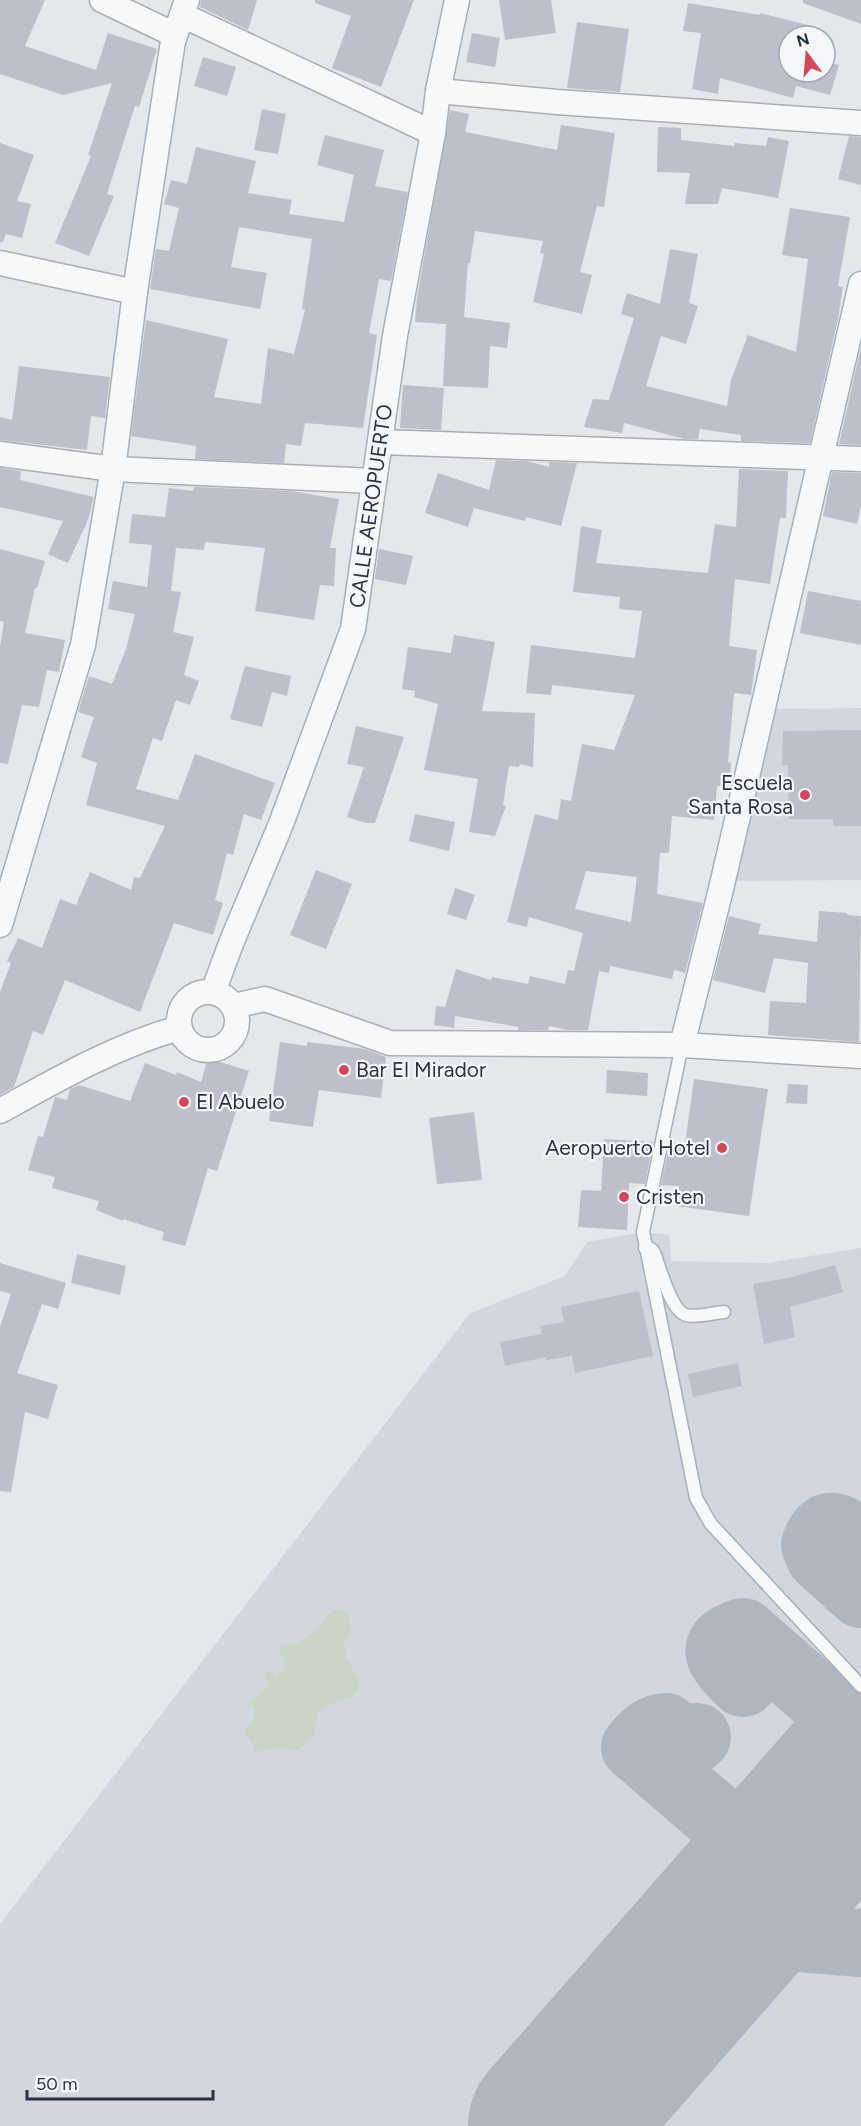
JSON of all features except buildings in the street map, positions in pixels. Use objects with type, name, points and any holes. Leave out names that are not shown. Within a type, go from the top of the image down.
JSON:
[{"type":"street","points":[[102,0],[181,17],[433,133]]},
{"type":"street","name":"CALLE AEROPUERTO","points":[[213,992],[281,824],[353,629],[395,336],[433,133],[438,91],[457,0]]},
{"type":"street","points":[[0,925],[83,645],[113,469],[135,292],[181,17]]},
{"type":"street","points":[[438,91],[557,102],[861,123]]},
{"type":"street","points":[[0,263],[135,292]]},
{"type":"street","points":[[682,1045],[721,889],[861,284]]},
{"type":"street","points":[[380,442],[861,459]]},
{"type":"street","points":[[0,454],[113,469],[374,481]]},
{"type":"street","points":[[213,992],[225,997],[234,1006],[237,1018],[236,1031],[229,1041],[219,1048],[206,1050],[194,1047],[184,1040],[179,1028],[179,1014],[186,1000],[198,993],[213,992]]},
{"type":"street","points":[[234,1006],[265,999],[390,1043],[682,1045],[861,1056]]},
{"type":"street","points":[[0,1111],[87,1064],[145,1038],[179,1028]]},
{"type":"lane","points":[[682,1045],[643,1232],[696,1498],[711,1524],[861,1686]]},
{"type":"lane","points":[[645,1248],[654,1252],[679,1311],[687,1316],[724,1311]]},
{"type":"shaded area","name":"Escuela Santa Rosa","points":[[861,708],[861,880],[731,881],[766,709]]},
{"type":"shaded area","points":[[643,1232],[669,1235],[671,1261],[767,1263],[861,1248],[861,2126],[0,2126],[0,1924],[470,1313],[565,1276],[587,1242]]},
{"type":"green space","points":[[344,1609],[350,1618],[351,1632],[344,1644],[344,1650],[360,1685],[352,1697],[337,1701],[319,1712],[313,1735],[298,1751],[275,1748],[254,1754],[253,1745],[244,1730],[256,1716],[255,1708],[251,1703],[269,1684],[263,1674],[272,1670],[275,1676],[284,1670],[284,1659],[277,1647],[301,1642],[333,1610]]},
{"type":"taxiway","points":[[861,1545],[835,1527],[824,1529],[815,1545],[820,1557],[861,1594]]},
{"type":"taxiway","points":[[753,1672],[743,1683],[723,1662],[720,1649],[730,1637],[743,1632],[846,1722],[854,1752],[853,1782]]},
{"type":"taxiway","points":[[697,1737],[686,1746],[666,1727],[649,1733],[635,1747],[744,1841],[753,1861],[754,1876],[753,1884],[741,1910]]},
{"type":"taxiway","points":[[707,1949],[750,1937],[775,1936],[861,1943]]},
{"type":"runway","points":[[552,2126],[861,1773]]},
{"type":"place","name":"Escuela Santa Rosa","points":[[805,795]]},
{"type":"place","name":"Bar El Mirador","points":[[344,1070]]},
{"type":"place","name":"El Abuelo","points":[[184,1102]]},
{"type":"place","name":"Aeropuerto Hotel","points":[[722,1148]]},
{"type":"place","name":"Cristen","points":[[624,1197]]}]
